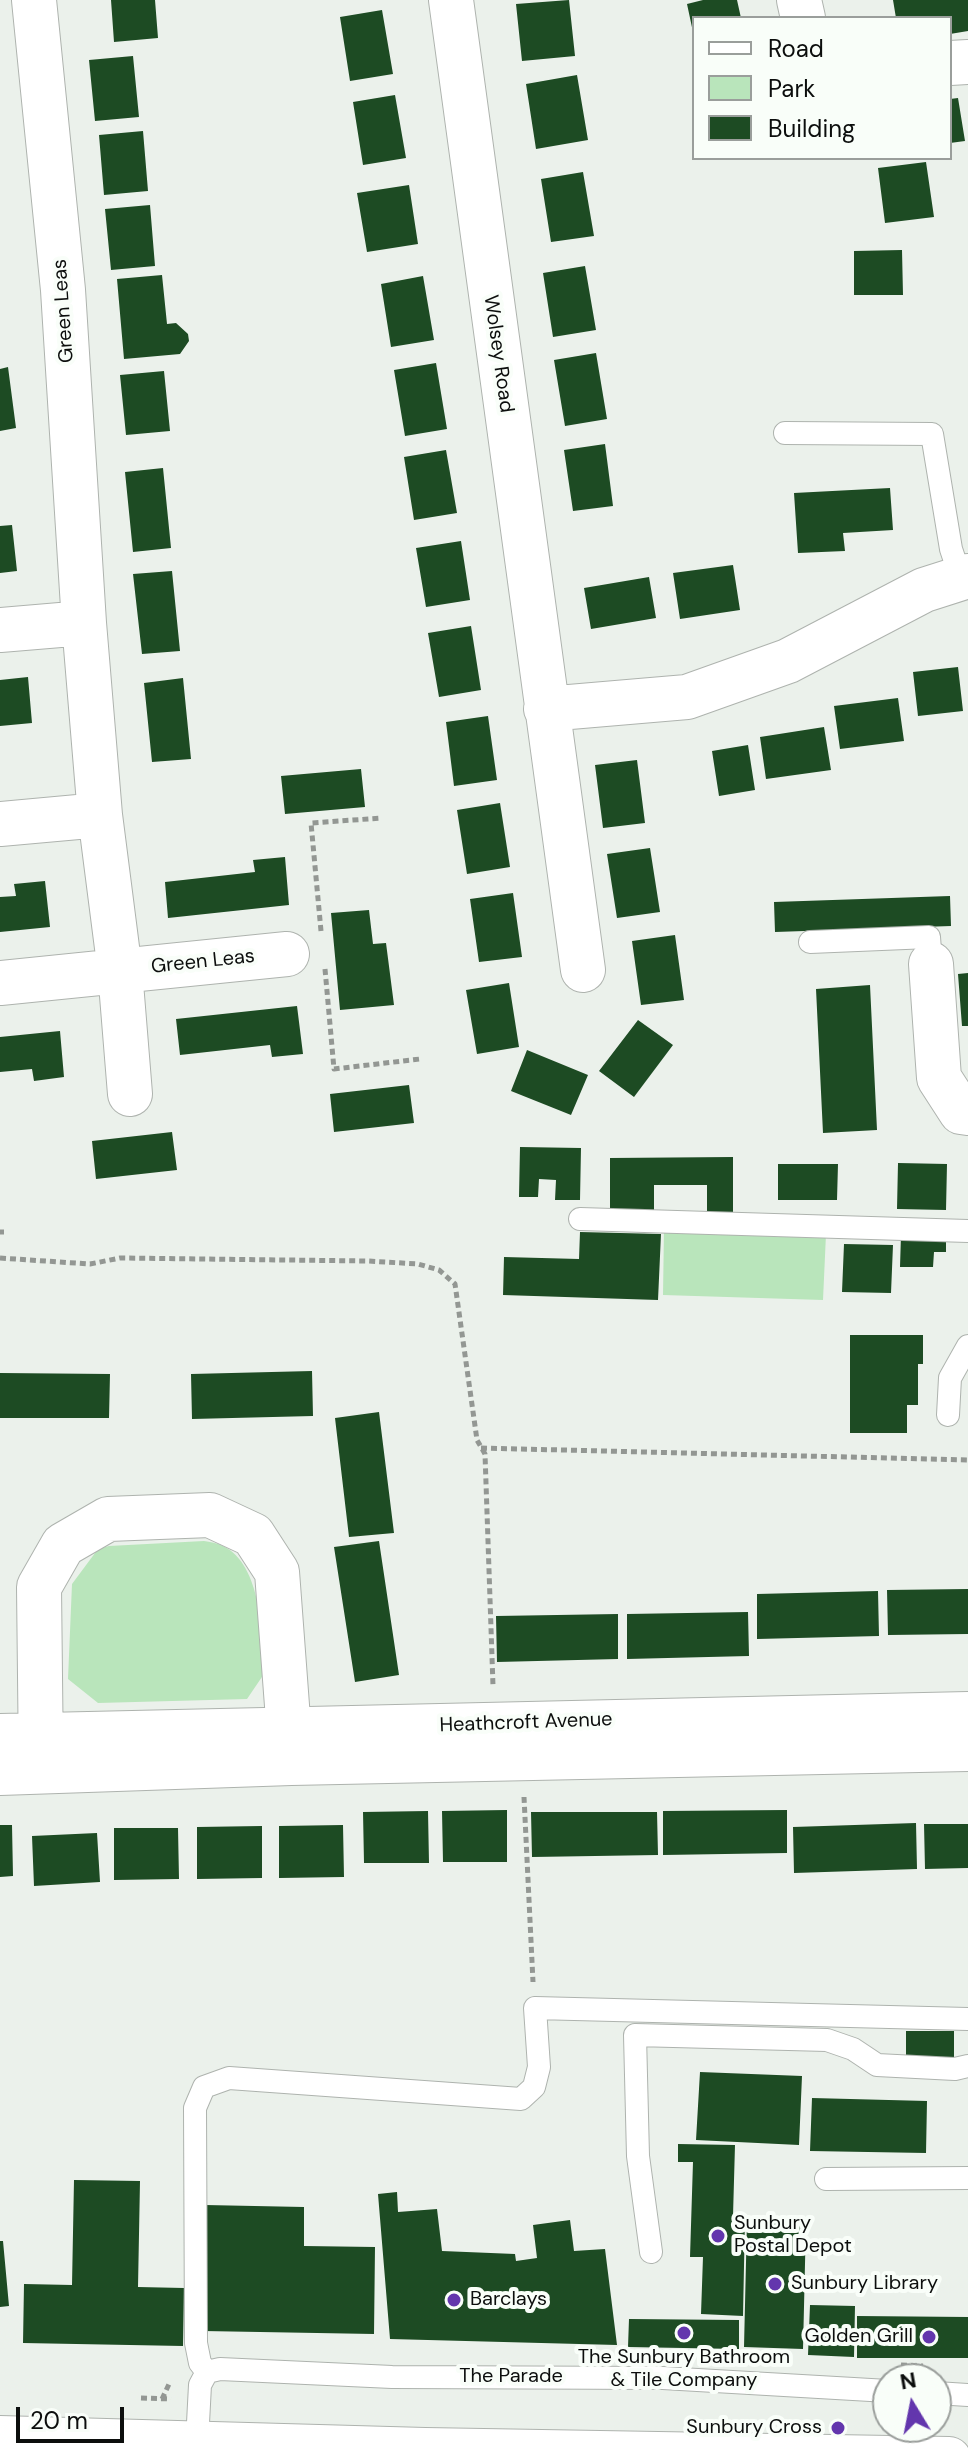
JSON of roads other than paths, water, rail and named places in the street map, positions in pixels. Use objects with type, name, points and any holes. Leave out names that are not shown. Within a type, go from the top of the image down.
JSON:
[{"type":"main road","name":"Green Leas","points":[[34,0],[63,290],[84,623],[100,815],[120,971],[130,1094]]},
{"type":"main road","name":"Wolsey Road","points":[[451,0],[583,970]]},
{"type":"main road","points":[[546,709],[687,697],[788,661],[924,590],[964,578]]},
{"type":"main road","points":[[0,630],[84,623]]},
{"type":"main road","points":[[0,824],[100,815]]},
{"type":"main road","name":"Green Leas","points":[[0,983],[311,951]]},
{"type":"main road","points":[[931,964],[939,1078],[961,1112],[968,1113]]},
{"type":"main road","name":"Heathcroft Avenue","points":[[290,1747],[277,1572],[253,1535],[210,1515],[108,1519],[63,1545],[39,1587],[20,1754],[290,1747],[522,1760],[968,1714]]},
{"type":"main road","name":"Heathcroft Avenue","points":[[290,1747],[494,1724],[968,1749]]},
{"type":"main road","points":[[0,2438],[197,2442],[425,2454],[949,2459]]},
{"type":"lane","points":[[785,433],[932,434],[951,549],[964,578]]},
{"type":"lane","points":[[810,942],[929,937],[931,964]]},
{"type":"lane","points":[[580,1219],[968,1231]]},
{"type":"lane","points":[[948,1415],[950,1378],[968,1346]]},
{"type":"lane","points":[[197,2442],[200,2385],[207,2372],[200,2363],[196,2343],[195,2253],[195,2108],[204,2087],[229,2078],[521,2099],[534,2087],[539,2067],[535,2008],[968,2019]]},
{"type":"lane","points":[[651,2252],[638,2156],[635,2035],[827,2040],[853,2049],[877,2065],[955,2069],[968,2066]]},
{"type":"lane","points":[[826,2179],[968,2178]]},
{"type":"lane","name":"The Parade","points":[[207,2372],[220,2369],[392,2377],[663,2378],[872,2390]]},
{"type":"place","name":"Sunbury Postal Depot","points":[[718,2236]]},
{"type":"place","name":"Sunbury Library","points":[[775,2284]]},
{"type":"place","name":"Barclays","points":[[454,2300]]},
{"type":"place","name":"The Sunbury Bathroom & Tile Company","points":[[684,2333]]},
{"type":"place","name":"Golden Grill","points":[[929,2337]]},
{"type":"place","name":"Sunbury Cross","points":[[838,2428]]}]
